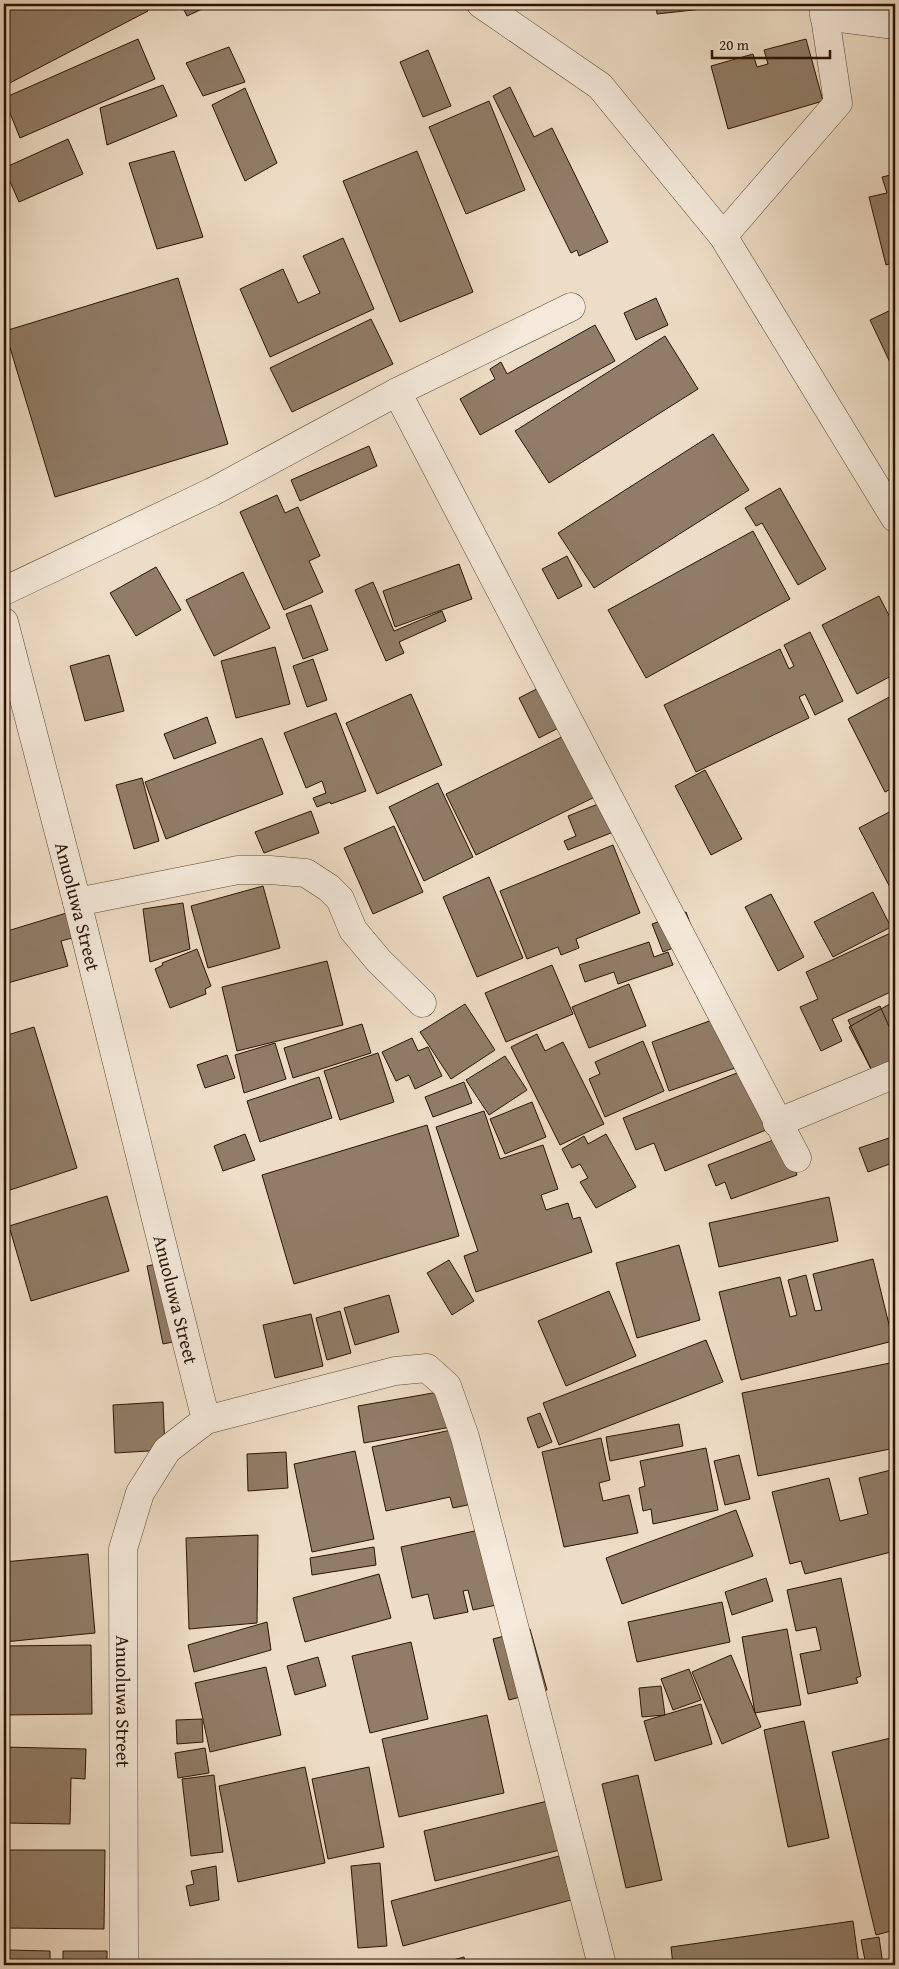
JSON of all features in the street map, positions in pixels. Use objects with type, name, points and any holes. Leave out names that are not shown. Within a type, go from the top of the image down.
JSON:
[{"type":"street","points":[[481,4],[600,86],[723,236],[895,518]]},
{"type":"street","points":[[723,236],[838,103],[824,10],[895,25]]},
{"type":"street","points":[[4,590],[212,492],[397,392],[571,307]]},
{"type":"street","points":[[397,392],[777,1123],[797,1158]]},
{"type":"street","name":"Anuoluwa Street","points":[[4,622],[78,902],[206,1420],[167,1450],[140,1493],[123,1549],[124,1965]]},
{"type":"street","points":[[78,902],[238,870],[306,873],[329,888],[340,899],[353,930],[379,961],[422,1003]]},
{"type":"street","points":[[777,1123],[895,1074]]},
{"type":"street","points":[[206,1420],[395,1371],[427,1368],[447,1386],[464,1437],[602,1965]]},
{"type":"building","points":[[4,4],[145,4],[148,11],[4,86]]},
{"type":"building","points":[[181,4],[213,4],[187,16]]},
{"type":"building","points":[[656,4],[729,4],[729,6],[657,14]]},
{"type":"building","points":[[742,4],[764,4],[743,6]]},
{"type":"building","points":[[138,39],[155,79],[20,138],[4,98]]},
{"type":"building","points":[[806,39],[823,101],[728,129],[711,66],[753,54],[757,67],[768,64],[764,50]]},
{"type":"building","points":[[229,47],[245,82],[203,96],[186,63]]},
{"type":"building","points":[[428,50],[451,106],[423,117],[400,62]]},
{"type":"building","points":[[163,85],[177,116],[107,145],[100,108]]},
{"type":"building","points":[[510,87],[534,137],[552,128],[608,242],[579,256],[577,250],[571,253],[493,96]]},
{"type":"building","points":[[245,88],[277,163],[245,181],[212,105]]},
{"type":"building","points":[[489,101],[525,190],[466,214],[429,127]]},
{"type":"building","points":[[68,139],[83,174],[19,202],[4,168]]},
{"type":"building","points":[[174,151],[203,237],[157,249],[129,163]]},
{"type":"building","points":[[417,151],[473,292],[400,322],[343,181]]},
{"type":"building","points":[[895,174],[895,262],[886,265],[869,197],[887,193],[882,177]]},
{"type":"building","points":[[343,238],[374,309],[270,357],[240,289],[283,269],[298,303],[320,293],[303,256]]},
{"type":"building","points":[[178,278],[228,444],[55,497],[5,331]]},
{"type":"building","points":[[656,298],[668,325],[636,340],[624,313]]},
{"type":"building","points":[[895,308],[895,373],[870,320]]},
{"type":"building","points":[[371,319],[393,364],[292,412],[270,368]]},
{"type":"building","points":[[595,325],[615,361],[480,435],[460,399],[495,379],[490,369],[501,362],[507,374]]},
{"type":"building","points":[[665,336],[698,389],[549,483],[515,431]]},
{"type":"building","points":[[713,434],[749,490],[594,588],[558,533]]},
{"type":"building","points":[[369,446],[377,466],[300,501],[291,480]]},
{"type":"building","points":[[780,488],[826,569],[798,585],[762,523],[756,526],[745,508]]},
{"type":"building","points":[[277,495],[285,513],[298,507],[320,556],[309,561],[323,592],[284,610],[240,512]]},
{"type":"building","points":[[753,531],[790,599],[646,678],[608,610]]},
{"type":"building","points":[[567,556],[582,586],[558,599],[542,569]]},
{"type":"building","points":[[459,564],[472,599],[395,627],[383,591]]},
{"type":"building","points":[[156,567],[181,610],[136,636],[110,593]]},
{"type":"building","points":[[243,572],[270,628],[214,656],[186,600]]},
{"type":"building","points":[[373,582],[394,631],[442,611],[446,621],[399,642],[404,653],[386,661],[355,590]]},
{"type":"building","points":[[879,596],[895,627],[895,674],[857,694],[822,625]]},
{"type":"building","points":[[311,605],[328,650],[303,659],[286,614]]},
{"type":"building","points":[[810,632],[843,701],[815,715],[805,694],[799,697],[809,718],[696,772],[664,705],[780,649],[789,669],[794,666],[784,645]]},
{"type":"building","points":[[275,647],[290,704],[236,718],[221,661]]},
{"type":"building","points":[[109,655],[124,711],[85,721],[70,666]]},
{"type":"building","points":[[313,659],[327,700],[307,707],[293,666]]},
{"type":"building","points":[[558,678],[578,718],[539,738],[519,698]]},
{"type":"building","points":[[411,694],[442,765],[377,794],[346,723]]},
{"type":"building","points":[[895,694],[895,787],[885,792],[848,719]]},
{"type":"building","points":[[336,713],[366,791],[317,807],[313,798],[326,793],[322,781],[306,788],[284,733]]},
{"type":"building","points":[[207,717],[216,743],[174,759],[164,734]]},
{"type":"building","points":[[578,729],[607,791],[476,855],[446,794]]},
{"type":"building","points":[[262,738],[283,794],[166,839],[145,782]]},
{"type":"building","points":[[705,770],[742,839],[711,855],[675,786]]},
{"type":"building","points":[[142,778],[159,841],[134,849],[116,785]]},
{"type":"building","points":[[438,783],[473,857],[424,881],[389,807]]},
{"type":"building","points":[[618,796],[626,827],[568,850],[564,841],[576,836],[568,816]]},
{"type":"building","points":[[893,810],[895,813],[895,897],[859,828]]},
{"type":"building","points":[[311,811],[319,833],[264,853],[255,832]]},
{"type":"building","points":[[394,826],[423,892],[373,914],[344,848]]},
{"type":"building","points":[[613,845],[640,913],[576,939],[579,948],[561,955],[558,947],[527,959],[500,891]]},
{"type":"building","points":[[489,877],[523,958],[477,977],[443,897]]},
{"type":"building","points":[[263,886],[280,948],[208,968],[191,906]]},
{"type":"building","points":[[873,892],[891,927],[833,957],[814,922]]},
{"type":"building","points":[[771,894],[804,957],[778,971],[745,907]]},
{"type":"building","points":[[183,903],[190,949],[150,962],[143,909]]},
{"type":"building","points":[[73,911],[80,936],[61,941],[68,966],[4,984],[4,932]]},
{"type":"building","points":[[686,912],[696,939],[663,952],[652,924]]},
{"type":"building","points":[[895,931],[895,990],[832,1019],[842,1041],[821,1051],[800,1007],[818,999],[806,972]]},
{"type":"building","points":[[649,942],[654,957],[668,952],[673,965],[618,984],[614,972],[585,982],[579,965]]},
{"type":"building","points":[[197,949],[211,986],[205,989],[206,994],[170,1008],[155,969],[163,965],[162,963]]},
{"type":"building","points":[[327,961],[343,1025],[237,1051],[222,987]]},
{"type":"building","points":[[552,965],[573,1014],[506,1042],[485,993]]},
{"type":"building","points":[[629,984],[646,1026],[589,1048],[572,1007]]},
{"type":"building","points":[[895,1001],[895,1067],[876,1078],[849,1027]]},
{"type":"building","points":[[465,1004],[495,1050],[451,1079],[420,1032]]},
{"type":"building","points":[[880,1006],[895,1040],[895,1071],[876,1080],[848,1020]]},
{"type":"building","points":[[723,1016],[741,1066],[669,1091],[652,1042]]},
{"type":"building","points":[[362,1024],[371,1053],[293,1078],[284,1048]]},
{"type":"building","points":[[34,1027],[77,1168],[4,1192],[4,1036]]},
{"type":"building","points":[[537,1034],[545,1051],[563,1042],[604,1124],[560,1145],[511,1047]]},
{"type":"building","points":[[412,1038],[418,1051],[428,1047],[442,1076],[415,1089],[409,1075],[396,1081],[382,1052]]},
{"type":"building","points":[[643,1041],[664,1091],[605,1117],[589,1079],[600,1074],[595,1062]]},
{"type":"building","points":[[275,1043],[286,1079],[244,1093],[235,1055]]},
{"type":"building","points":[[378,1053],[394,1102],[340,1120],[324,1071]]},
{"type":"building","points":[[227,1055],[235,1078],[205,1088],[197,1065]]},
{"type":"building","points":[[505,1056],[527,1090],[489,1115],[466,1080]]},
{"type":"building","points":[[752,1067],[776,1126],[665,1171],[654,1143],[636,1150],[623,1118]]},
{"type":"building","points":[[319,1077],[332,1118],[260,1142],[247,1101]]},
{"type":"building","points":[[464,1082],[472,1103],[433,1117],[425,1097]]},
{"type":"building","points":[[532,1102],[546,1137],[505,1154],[490,1119]]},
{"type":"building","points":[[484,1111],[500,1159],[543,1145],[558,1189],[541,1195],[546,1210],[568,1203],[573,1219],[580,1217],[592,1252],[476,1292],[464,1256],[478,1251],[436,1127]]},
{"type":"building","points":[[427,1125],[459,1236],[294,1284],[262,1175]]},
{"type":"building","points":[[245,1134],[255,1160],[223,1171],[214,1146]]},
{"type":"building","points":[[606,1134],[636,1187],[596,1208],[580,1182],[588,1178],[580,1164],[572,1168],[562,1149],[584,1136],[588,1144]]},
{"type":"building","points":[[895,1136],[895,1162],[868,1172],[859,1148]]},
{"type":"building","points":[[776,1139],[790,1153],[797,1175],[731,1199],[725,1182],[716,1186],[708,1165]]},
{"type":"building","points":[[107,1196],[129,1271],[31,1301],[9,1226]]},
{"type":"building","points":[[829,1197],[838,1241],[719,1267],[709,1223]]},
{"type":"building","points":[[679,1245],[700,1320],[637,1338],[616,1263]]},
{"type":"building","points":[[873,1259],[893,1341],[741,1380],[719,1292],[780,1277],[790,1317],[797,1315],[788,1280],[806,1275],[815,1311],[822,1310],[813,1274]]},
{"type":"building","points":[[449,1260],[474,1301],[452,1315],[427,1273]]},
{"type":"building","points":[[172,1261],[188,1339],[163,1344],[147,1266]]},
{"type":"building","points":[[609,1291],[636,1356],[566,1386],[538,1321]]},
{"type":"building","points":[[389,1295],[399,1332],[355,1345],[344,1308]]},
{"type":"building","points":[[340,1311],[351,1353],[327,1360],[316,1318]]},
{"type":"building","points":[[311,1314],[323,1366],[275,1378],[263,1325]]},
{"type":"building","points":[[706,1340],[723,1382],[559,1445],[543,1403]]},
{"type":"building","points":[[895,1362],[895,1448],[758,1476],[742,1393]]},
{"type":"building","points":[[456,1389],[462,1425],[364,1443],[358,1406]]},
{"type":"building","points":[[163,1402],[165,1450],[115,1453],[113,1405]]},
{"type":"building","points":[[540,1413],[552,1442],[538,1448],[527,1418]]},
{"type":"building","points":[[679,1424],[683,1446],[610,1461],[606,1437]]},
{"type":"building","points":[[465,1427],[482,1502],[453,1508],[450,1497],[386,1511],[372,1447]]},
{"type":"building","points":[[601,1438],[610,1480],[599,1483],[603,1501],[629,1495],[638,1533],[564,1547],[542,1452]]},
{"type":"building","points":[[706,1448],[718,1510],[653,1524],[651,1509],[643,1511],[639,1488],[645,1486],[640,1461]]},
{"type":"building","points":[[355,1451],[374,1539],[312,1552],[294,1464]]},
{"type":"building","points":[[286,1452],[288,1488],[248,1491],[247,1454]]},
{"type":"building","points":[[739,1455],[750,1499],[725,1505],[714,1461]]},
{"type":"building","points":[[895,1469],[895,1551],[805,1574],[801,1561],[790,1564],[772,1492],[829,1478],[840,1521],[868,1514],[859,1478]]},
{"type":"building","points":[[736,1510],[753,1556],[622,1604],[606,1558]]},
{"type":"building","points":[[479,1530],[506,1603],[473,1610],[468,1590],[463,1591],[468,1612],[434,1619],[428,1594],[412,1598],[401,1547]]},
{"type":"building","points":[[258,1535],[257,1623],[189,1629],[186,1538]]},
{"type":"building","points":[[374,1547],[376,1565],[312,1575],[310,1558]]},
{"type":"building","points":[[88,1554],[95,1633],[4,1642],[4,1562]]},
{"type":"building","points":[[379,1574],[391,1618],[305,1642],[293,1598]]},
{"type":"building","points":[[766,1578],[773,1601],[732,1615],[725,1592]]},
{"type":"building","points":[[841,1578],[861,1676],[856,1678],[858,1683],[808,1694],[800,1654],[821,1650],[816,1627],[796,1631],[787,1590]]},
{"type":"building","points":[[722,1602],[730,1642],[637,1662],[628,1622]]},
{"type":"building","points":[[267,1622],[271,1650],[194,1672],[188,1645]]},
{"type":"building","points":[[530,1629],[547,1690],[509,1700],[493,1639]]},
{"type":"building","points":[[787,1629],[801,1705],[755,1713],[742,1637]]},
{"type":"building","points":[[411,1642],[428,1719],[370,1733],[352,1656]]},
{"type":"building","points":[[91,1645],[92,1714],[4,1715],[4,1646]]},
{"type":"building","points":[[731,1655],[761,1727],[722,1744],[692,1672]]},
{"type":"building","points":[[318,1657],[326,1686],[295,1695],[287,1666]]},
{"type":"building","points":[[266,1667],[281,1735],[210,1752],[195,1683]]},
{"type":"building","points":[[689,1669],[701,1700],[673,1710],[661,1679]]},
{"type":"building","points":[[661,1686],[665,1715],[642,1717],[639,1688]]},
{"type":"building","points":[[701,1704],[712,1744],[655,1761],[644,1721]]},
{"type":"building","points":[[487,1715],[504,1793],[399,1817],[382,1739]]},
{"type":"building","points":[[202,1719],[203,1742],[177,1744],[176,1720]]},
{"type":"building","points":[[804,1721],[829,1838],[788,1847],[764,1730]]},
{"type":"building","points":[[895,1737],[895,1930],[876,1935],[832,1752]]},
{"type":"building","points":[[4,1747],[86,1749],[85,1779],[71,1778],[70,1824],[4,1823]]},
{"type":"building","points":[[205,1748],[209,1773],[178,1778],[175,1753]]},
{"type":"building","points":[[305,1767],[325,1863],[238,1882],[219,1786]]},
{"type":"building","points":[[369,1767],[384,1847],[328,1859],[312,1779]]},
{"type":"building","points":[[214,1775],[223,1852],[191,1856],[182,1779]]},
{"type":"building","points":[[638,1775],[662,1880],[626,1888],[602,1784]]},
{"type":"building","points":[[556,1799],[568,1848],[435,1881],[424,1831]]},
{"type":"building","points":[[4,1850],[105,1850],[104,1929],[4,1928]]},
{"type":"building","points":[[559,1856],[571,1900],[403,1946],[391,1901]]},
{"type":"building","points":[[380,1863],[387,1946],[358,1948],[351,1866]]},
{"type":"building","points":[[216,1866],[219,1900],[190,1906],[186,1886],[194,1884],[191,1871]]},
{"type":"building","points":[[853,1921],[859,1965],[673,1965],[671,1947]]},
{"type":"building","points":[[879,1937],[883,1965],[866,1965],[861,1940]]},
{"type":"building","points":[[7,1950],[50,1951],[50,1965],[8,1965]]},
{"type":"building","points":[[63,1951],[107,1951],[107,1965],[63,1965]]},
{"type":"building","points":[[464,1957],[466,1965],[435,1965]]},
{"type":"building","points":[[389,1961],[390,1965],[374,1965]]}]
